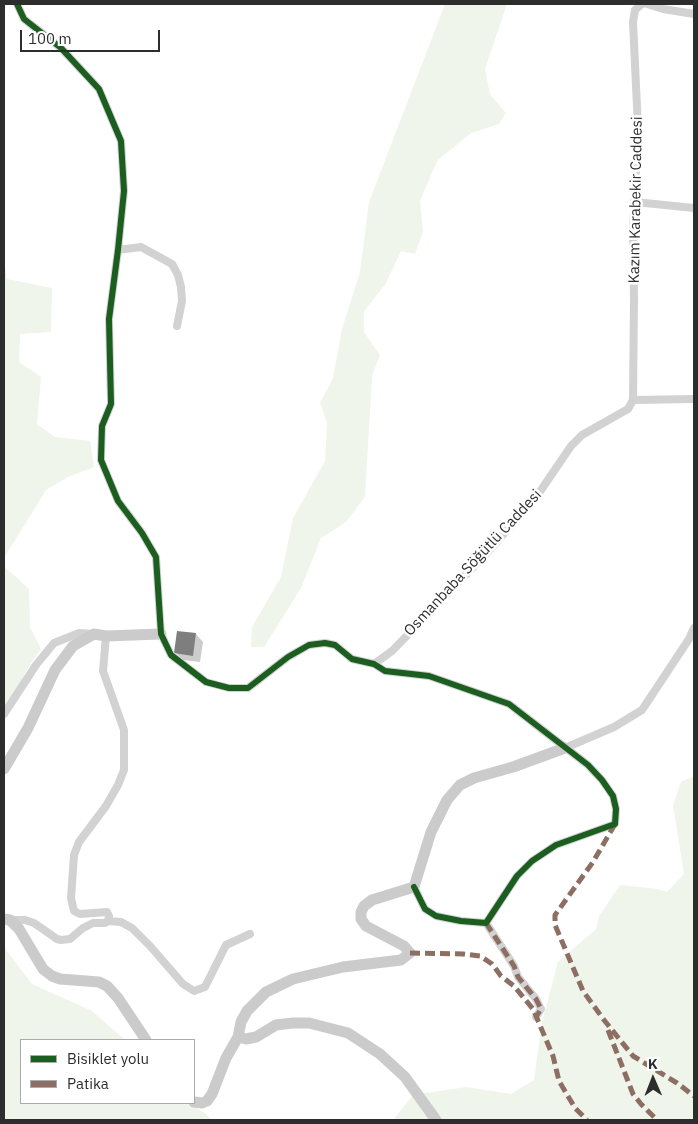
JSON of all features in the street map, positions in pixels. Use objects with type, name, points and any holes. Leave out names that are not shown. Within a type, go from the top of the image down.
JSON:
[{"type":"street","points":[[17,4],[24,19],[61,48],[99,89],[120,141],[124,191],[109,319],[111,404],[102,426],[101,460],[118,501],[142,533],[156,558],[160,634],[171,655],[206,682],[229,688],[248,688],[288,657],[310,645],[325,644],[336,646],[352,659],[374,664],[385,671],[429,676],[509,704],[588,765],[613,796],[616,809],[615,824],[556,845],[532,861],[517,876],[486,923]]},
{"type":"street","name":"Kazım Karabekir Caddesi","points":[[632,400],[638,128],[633,22],[635,10],[642,4]]},
{"type":"street","points":[[647,4],[663,9],[694,14]]},
{"type":"street","points":[[635,202],[694,208]]},
{"type":"street","points":[[118,250],[141,247],[172,264],[178,275],[181,288],[182,301],[178,326]]},
{"type":"street","points":[[632,400],[694,399]]},
{"type":"street","name":"Osmanbaba Söğütlü Caddesi","points":[[374,664],[392,651],[485,555],[537,496],[571,446],[582,435],[628,409],[632,400]]},
{"type":"street","points":[[486,923],[436,916],[425,909],[414,887],[431,832],[447,800],[460,785],[474,778],[513,767],[565,748],[614,727],[642,710],[689,639],[694,628]]},
{"type":"street","points":[[4,714],[36,665],[54,643],[79,633],[100,635],[160,634]]},
{"type":"street","points":[[4,769],[28,728],[55,670],[73,646],[100,635]]},
{"type":"street","points":[[100,635],[103,671],[124,730],[124,770],[106,806],[79,842],[74,855],[71,898],[74,911],[80,914],[107,912],[109,916],[108,921]]},
{"type":"street","points":[[195,1102],[202,1103],[207,1101],[212,1094],[226,1058],[238,1037],[241,1022],[247,1012],[266,992],[293,979],[343,967],[401,960],[410,954],[404,946],[366,926],[361,919],[361,912],[364,906],[372,900],[414,887]]},
{"type":"street","points":[[7,920],[25,920],[34,923],[61,940],[70,939],[83,928],[93,923],[121,922],[132,928],[183,984],[194,991],[205,987],[226,945],[250,934]]},
{"type":"street","points":[[7,920],[19,928],[43,969],[52,976],[60,979],[99,982],[107,986],[118,998],[145,1039]]},
{"type":"street","points":[[486,923],[514,966],[518,976],[541,1008],[536,1017]]},
{"type":"street","points":[[238,1037],[246,1039],[256,1037],[276,1025],[293,1023],[309,1023],[348,1033],[380,1054],[405,1077],[436,1120]]},
{"type":"shaded area","points":[[445,4],[507,4],[485,69],[490,94],[506,113],[499,124],[471,133],[437,161],[420,201],[423,232],[415,254],[401,251],[385,285],[364,311],[364,332],[380,355],[372,376],[365,497],[346,522],[321,538],[301,588],[264,647],[251,647],[252,627],[281,577],[293,518],[325,461],[327,423],[320,403],[333,378],[342,329],[360,272],[369,202]]},
{"type":"shaded area","points":[[4,260],[7,279],[52,288],[51,332],[20,334],[19,362],[41,377],[37,424],[55,437],[90,441],[94,467],[68,477],[46,490],[4,558]]},
{"type":"shaded area","points":[[4,566],[29,589],[30,627],[41,649],[27,669],[4,714]]},
{"type":"shaded area","points":[[694,776],[694,1120],[393,1120],[413,1095],[466,1087],[511,1094],[534,1080],[542,1022],[558,962],[596,929],[599,916],[620,885],[658,889],[667,892],[684,874],[673,805],[681,782]]},
{"type":"shaded area","points":[[4,947],[32,984],[92,1011],[124,1039],[20,1039],[20,1104],[189,1104],[205,1113],[212,1120],[4,1120]]},
{"type":"building","points":[[177,631],[196,633],[193,656],[174,653]]},
{"type":"marked path","points":[[615,824],[593,862],[555,915],[555,925],[583,991],[633,1056],[677,1083],[694,1096]]},
{"type":"marked path","points":[[486,923],[514,966],[518,977],[536,999],[541,1009],[536,1017]]},
{"type":"marked path","points":[[410,953],[480,956],[492,964],[533,1009],[553,1056],[559,1081],[575,1108],[587,1120]]},
{"type":"marked path","points":[[608,1030],[633,1094],[657,1120]]},
{"type":"cycle path","points":[[17,4],[24,19],[61,48],[99,89],[121,141],[124,191],[109,319],[111,404],[102,426],[101,460],[118,501],[142,533],[156,557],[161,634],[171,655],[206,682],[229,688],[248,688],[288,657],[309,645],[325,643],[335,645],[352,659],[374,664],[385,671],[429,676],[509,704],[588,765],[613,796],[616,809],[615,824],[556,845],[532,861],[517,876],[486,923],[436,916],[425,909],[414,887]]}]
